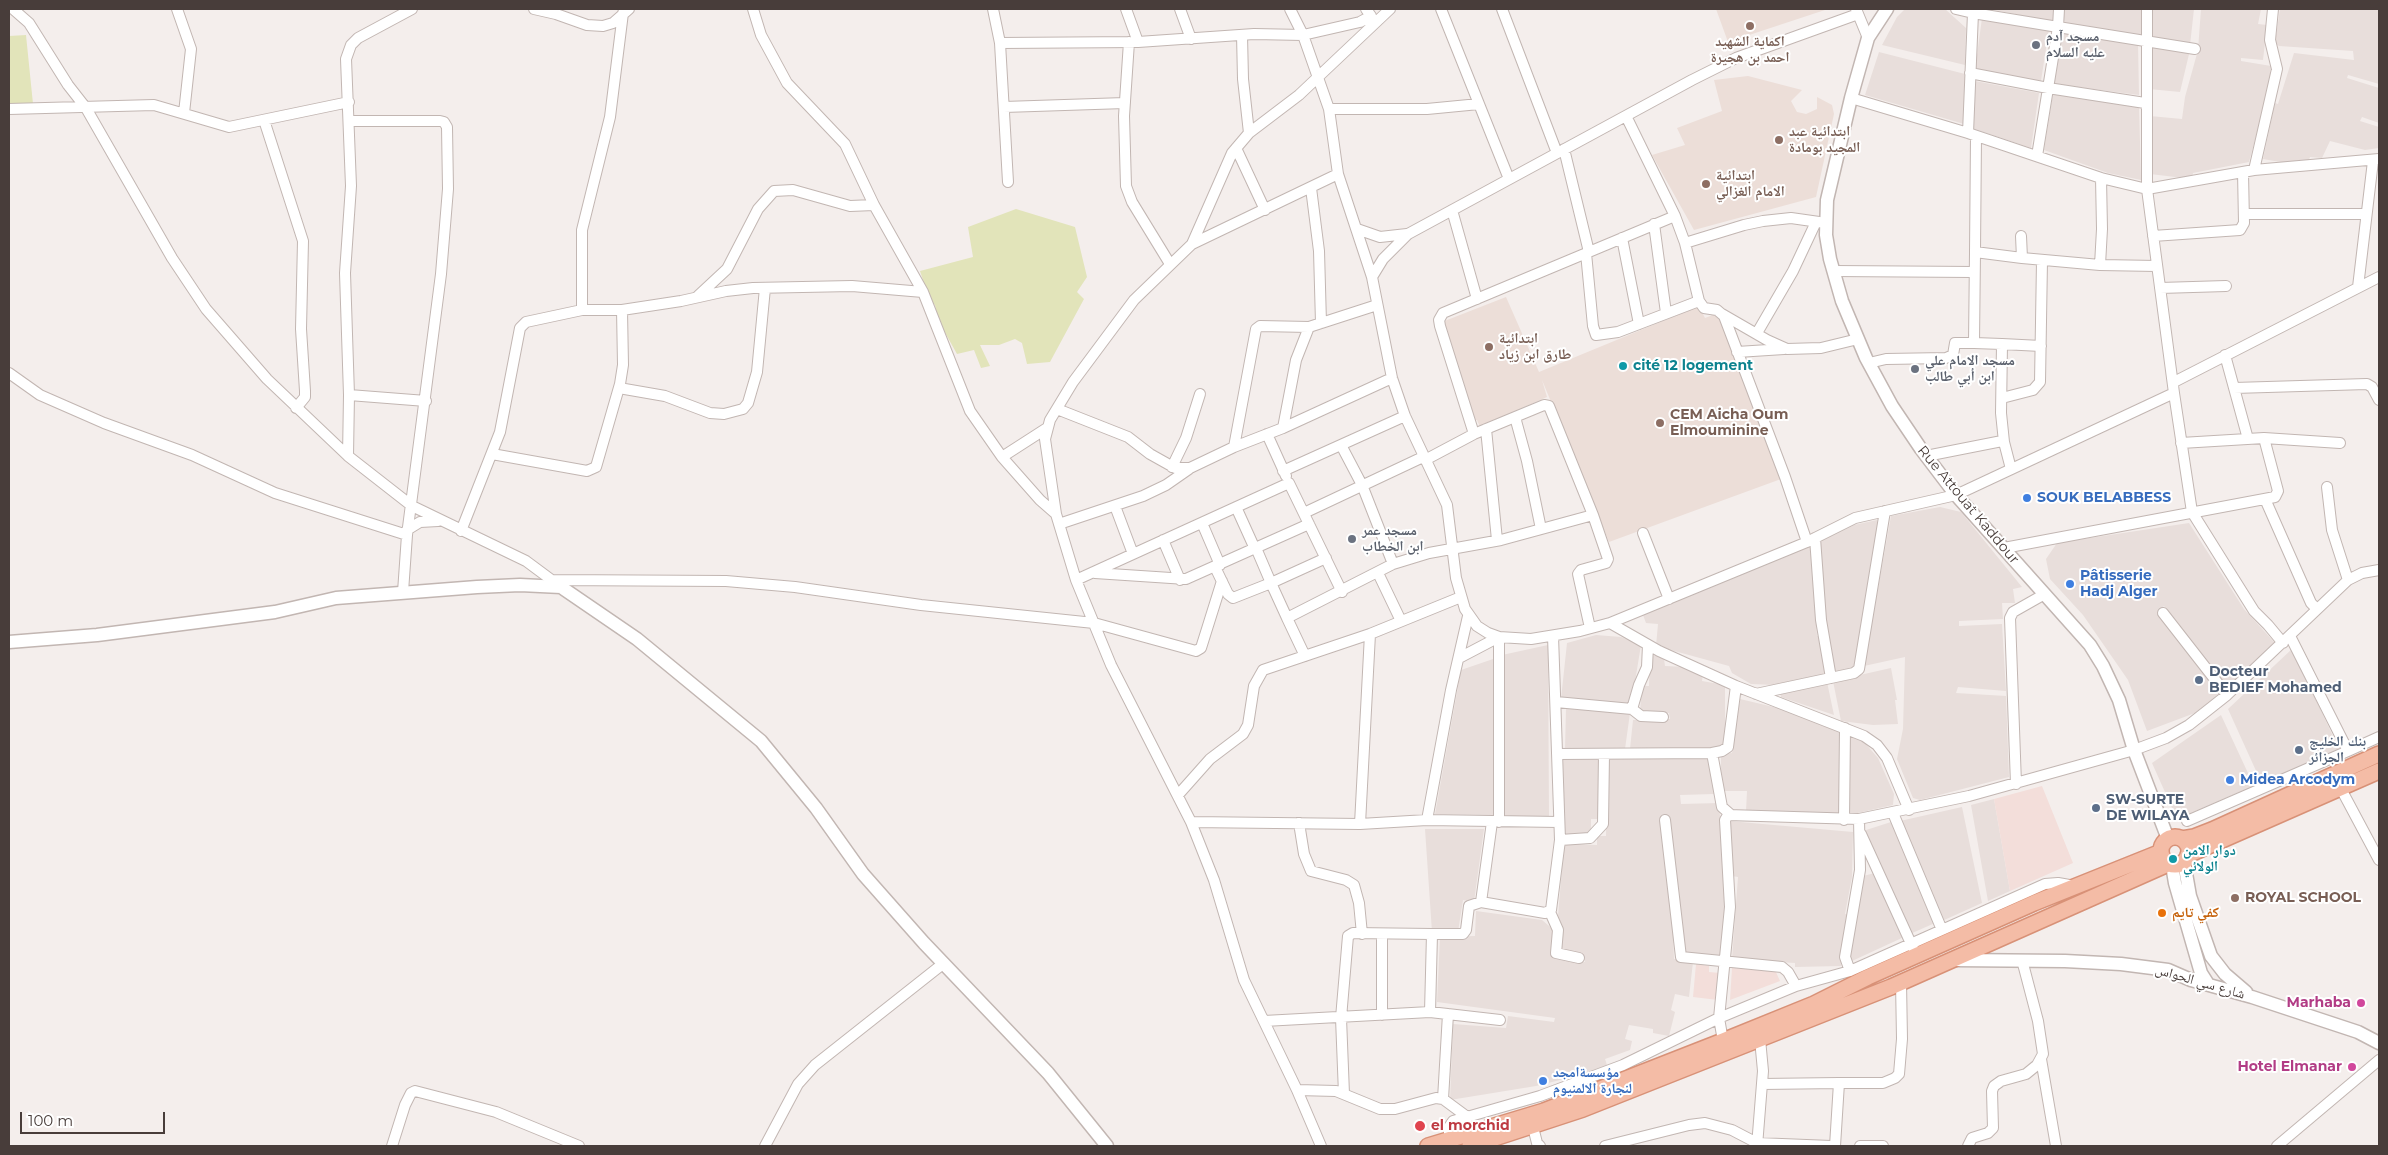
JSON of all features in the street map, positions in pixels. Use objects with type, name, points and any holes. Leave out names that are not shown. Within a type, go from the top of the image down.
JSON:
[{"type":"main road","points":[[1428,1146],[1544,1112],[1835,995],[1914,950],[2075,886],[2174,854],[2194,837],[2212,830],[2311,776],[2379,754]]},
{"type":"main road","points":[[1470,1146],[1533,1127],[1901,982],[1952,960],[2174,854],[2379,771]]},
{"type":"street","points":[[13,9],[30,23],[68,85],[86,108],[172,258],[206,309],[267,379],[348,456],[412,506],[460,531],[526,561],[637,639],[761,741],[816,808],[863,874],[1048,1073],[1107,1146]]},
{"type":"street","points":[[177,9],[191,49],[184,114]]},
{"type":"street","points":[[348,456],[349,334],[345,273],[351,186],[350,121],[346,59],[351,45],[358,38],[412,9]]},
{"type":"street","points":[[534,9],[588,25],[603,26],[613,23],[626,11]]},
{"type":"street","points":[[753,9],[761,35],[787,83],[845,144],[874,205],[923,292],[970,411],[1002,457],[1058,519]]},
{"type":"street","points":[[993,9],[1000,43],[1008,182]]},
{"type":"street","points":[[1126,9],[1134,42],[1125,102],[1126,186],[1132,202],[1170,264]]},
{"type":"street","points":[[1180,9],[1191,39]]},
{"type":"street","points":[[1290,9],[1303,35],[1329,109],[1338,174],[1372,276],[1392,378],[1405,416],[1424,458],[1441,488],[1447,505],[1456,578],[1468,616],[1477,626],[1499,637],[1531,639],[1554,636],[1610,623],[1811,540],[1855,518],[1956,495],[2174,393]]},
{"type":"street","points":[[1000,43],[1134,42],[1242,35],[1303,35],[1353,24],[1390,9]]},
{"type":"street","points":[[1441,9],[1509,180]]},
{"type":"street","points":[[1502,9],[1561,151],[1587,252],[1595,334],[1601,335],[1639,324],[1699,301]]},
{"type":"street","name":"Rue Attouat Kaddour","points":[[1887,9],[1868,38],[1851,98],[1821,222],[1842,301],[1868,363],[1892,406],[1926,456],[1956,495],[2043,595],[2090,645],[2103,666],[2119,700],[2134,750],[2174,854]]},
{"type":"street","points":[[1956,9],[1973,14],[2194,49]]},
{"type":"street","points":[[2037,156],[2058,26],[2059,9]]},
{"type":"street","points":[[2146,9],[2145,102],[2147,189],[2192,512],[2254,611],[2286,640],[2348,751]]},
{"type":"street","points":[[2254,170],[2277,69],[2270,40],[2273,9]]},
{"type":"street","points":[[582,310],[582,230],[610,117],[626,11]]},
{"type":"street","points":[[1372,276],[1383,259],[1408,234],[1722,64],[1857,11],[1868,38]]},
{"type":"street","points":[[1973,14],[1970,73],[1975,252],[1974,342]]},
{"type":"street","points":[[1192,244],[1236,148],[1249,133],[1299,95],[1372,15]]},
{"type":"street","points":[[1242,35],[1243,79],[1249,133]]},
{"type":"street","points":[[1970,73],[2048,88],[2145,102]]},
{"type":"street","points":[[1851,98],[1972,135],[2101,178],[2147,189],[2254,170],[2376,160],[2366,214],[2358,287]]},
{"type":"street","points":[[9,109],[86,108],[125,104],[154,105],[224,126],[264,120],[349,102]]},
{"type":"street","points":[[1004,107],[1125,102]]},
{"type":"street","points":[[1329,109],[1427,109],[1478,104]]},
{"type":"street","points":[[1626,116],[1675,216],[1685,243],[1699,301],[1707,310],[1717,310],[1787,348]]},
{"type":"street","points":[[264,120],[303,241],[301,329],[305,391],[301,404],[296,408]]},
{"type":"street","points":[[350,121],[440,121],[444,122],[447,127],[448,189],[440,274],[426,401],[407,532],[403,592]]},
{"type":"street","points":[[1236,148],[1265,210]]},
{"type":"street","points":[[2153,236],[2240,230],[2244,223],[2243,172]]},
{"type":"street","points":[[1321,1146],[1244,980],[1214,880],[1192,822],[1112,665],[1076,580],[1058,519],[1045,440],[1047,428],[1073,382],[1134,300],[1192,244],[1338,174]]},
{"type":"street","points":[[2100,265],[2102,230],[2101,178]]},
{"type":"street","points":[[1311,188],[1319,251],[1321,324]]},
{"type":"street","points":[[697,297],[727,270],[758,209],[767,196],[774,191],[793,190],[853,206],[874,205]]},
{"type":"street","points":[[1452,210],[1477,299]]},
{"type":"street","points":[[2244,214],[2366,214]]},
{"type":"street","points":[[1474,434],[1439,320],[1443,313],[1675,216]]},
{"type":"street","points":[[1685,243],[1763,221],[1791,218],[1821,222],[1757,333]]},
{"type":"street","points":[[1654,224],[1666,313]]},
{"type":"street","points":[[1356,229],[1380,237],[1408,234]]},
{"type":"street","points":[[2021,236],[2022,258]]},
{"type":"street","points":[[1622,238],[1639,324]]},
{"type":"street","points":[[1975,252],[2042,261],[2157,266]]},
{"type":"street","points":[[2002,398],[2028,392],[2038,386],[2041,346],[2042,261]]},
{"type":"street","points":[[1834,271],[1974,272]]},
{"type":"street","points":[[2174,382],[2379,277]]},
{"type":"street","points":[[460,531],[500,432],[520,328],[533,319],[582,310],[622,310],[726,291],[765,288],[852,286],[923,292]]},
{"type":"street","points":[[2160,288],[2226,286]]},
{"type":"street","points":[[618,388],[665,396],[710,412],[724,414],[743,409],[748,403],[757,372],[765,288]]},
{"type":"street","points":[[1234,447],[1256,329],[1260,326],[1310,327],[1377,305]]},
{"type":"street","points":[[492,454],[587,471],[593,469],[598,463],[618,388],[624,349],[622,310]]},
{"type":"street","points":[[1722,314],[1799,514],[1811,540],[1821,620],[1831,678]]},
{"type":"street","points":[[1284,428],[1296,360],[1310,327]]},
{"type":"street","points":[[1737,352],[1787,348],[1820,348],[1858,339]]},
{"type":"street","points":[[1868,363],[1886,358],[1946,358],[1953,355],[1955,343],[1974,342],[2041,346]]},
{"type":"street","points":[[2002,344],[2004,442],[2011,469]]},
{"type":"street","points":[[2225,355],[2248,439]]},
{"type":"street","points":[[9,373],[40,395],[104,423],[192,455],[274,493],[407,532]]},
{"type":"street","points":[[1058,519],[1115,506],[1157,490],[1190,468],[1234,447],[1284,428],[1392,378]]},
{"type":"street","points":[[2234,388],[2367,384],[2372,387],[2379,400]]},
{"type":"street","points":[[1172,467],[1186,438],[1200,394]]},
{"type":"street","points":[[349,395],[426,401]]},
{"type":"street","points":[[1304,512],[1474,434],[1544,405],[1549,406],[1593,515],[1608,560],[1606,563],[1581,570],[1578,574],[1590,628]]},
{"type":"street","points":[[1057,408],[1128,437],[1150,454],[1172,467],[1183,470],[1190,468]]},
{"type":"street","points":[[1284,471],[1405,416]]},
{"type":"street","points":[[1514,417],[1528,461],[1541,529]]},
{"type":"street","points":[[1002,457],[1047,428]]},
{"type":"street","points":[[1486,429],[1497,540]]},
{"type":"street","points":[[1267,434],[1342,592]]},
{"type":"street","points":[[2181,443],[2264,438],[2340,443]]},
{"type":"street","points":[[2004,548],[2275,497],[2278,494],[2264,438]]},
{"type":"street","points":[[1926,456],[1978,445],[2004,442]]},
{"type":"street","points":[[1341,446],[1362,486],[1393,564]]},
{"type":"street","points":[[1076,580],[1289,483]]},
{"type":"street","points":[[2327,487],[2332,530],[2348,580]]},
{"type":"street","points":[[2265,499],[2311,603],[2317,609]]},
{"type":"street","points":[[1115,506],[1133,554]]},
{"type":"street","points":[[1236,507],[1305,656]]},
{"type":"street","points":[[1754,694],[1854,673],[1861,666],[1885,511]]},
{"type":"street","points":[[1287,618],[1342,592],[1393,564],[1429,552],[1497,540],[1593,515]]},
{"type":"street","points":[[407,532],[420,522],[442,521]]},
{"type":"street","points":[[1202,523],[1222,581],[1228,594],[1233,598],[1326,558]]},
{"type":"street","points":[[1092,573],[1180,580],[1218,566],[1309,524]]},
{"type":"street","points":[[1643,533],[1669,599]]},
{"type":"street","points":[[1163,540],[1180,580]]},
{"type":"street","points":[[1712,753],[1722,807],[1730,814],[1844,820],[1859,819],[1909,810],[2016,784],[2134,750],[2166,738],[2189,725],[2227,694],[2348,580],[2362,573],[2379,570]]},
{"type":"street","points":[[1378,573],[1401,621]]},
{"type":"street","points":[[9,642],[97,635],[275,612],[336,598],[403,592],[556,583],[745,582],[852,594],[921,605],[1094,623],[1198,651],[1204,642],[1222,581]]},
{"type":"street","points":[[2016,784],[2010,618],[2012,612],[2043,595]]},
{"type":"street","points":[[1178,795],[1210,759],[1243,734],[1248,725],[1254,686],[1263,670],[1370,634],[1462,597]]},
{"type":"street","points":[[2163,613],[2227,694]]},
{"type":"street","points":[[1427,820],[1468,616]]},
{"type":"street","points":[[1610,623],[1648,645],[1736,686],[1864,736],[1876,745],[1887,758],[1909,810]]},
{"type":"street","points":[[1360,824],[1370,634]]},
{"type":"street","points":[[1554,636],[1560,840],[1550,912],[1558,930],[1556,953],[1579,958]]},
{"type":"street","points":[[1459,658],[1499,637]]},
{"type":"street","points":[[1481,902],[1495,822],[1499,637]]},
{"type":"street","points":[[1632,709],[1647,667],[1648,645]]},
{"type":"street","points":[[1558,754],[1712,753],[1722,751],[1728,747],[1736,686]]},
{"type":"street","points":[[1556,702],[1632,709],[1641,716],[1663,717]]},
{"type":"street","points":[[1844,820],[1845,728]]},
{"type":"street","points":[[2187,821],[2311,776],[2348,751],[2379,737]]},
{"type":"street","points":[[1560,840],[1590,838],[1603,824],[1604,754]]},
{"type":"street","points":[[2340,787],[2379,860]]},
{"type":"street","points":[[1893,813],[1942,930]]},
{"type":"street","points":[[1723,1041],[1719,1018],[1730,907],[1725,820],[1730,814]]},
{"type":"street","points":[[1850,971],[1846,965],[1846,957],[1860,870],[1859,819]]},
{"type":"street","points":[[1192,822],[1360,824],[1427,820],[1559,822]]},
{"type":"street","points":[[1665,820],[1680,955],[1684,958],[1725,963],[1782,967],[1788,972],[1796,986]]},
{"type":"street","points":[[1299,823],[1304,854],[1311,872],[1346,880],[1354,886],[1359,903],[1362,934]]},
{"type":"street","points":[[1859,831],[1914,950]]},
{"type":"street","points":[[2174,854],[2175,883],[2201,973],[2208,984]]},
{"type":"street","points":[[2174,854],[2211,956],[2225,974],[2252,997]]},
{"type":"street","points":[[1449,1141],[1450,1124],[1466,1116],[1540,1096],[1592,1078],[1651,1053],[1719,1018],[1796,986],[1914,950],[1942,930],[2045,884],[2058,883],[2075,886]]},
{"type":"street","points":[[1344,1094],[1341,1018],[1348,936],[1353,933],[1463,934],[1466,930],[1468,908],[1481,902],[1545,913],[1550,912]]},
{"type":"street","points":[[1382,934],[1382,1015]]},
{"type":"street","points":[[1430,1012],[1432,934]]},
{"type":"street","name":"شارع سي الحواس","points":[[1952,960],[2022,960],[2121,964],[2159,969],[2252,997],[2358,1032],[2379,1041]]},
{"type":"street","points":[[1968,1146],[1972,1138],[1988,1133],[1993,1128],[1992,1090],[1994,1086],[2001,1080],[2026,1074],[2041,1059],[2043,1054],[2043,1043],[2022,960]]},
{"type":"street","points":[[765,1146],[798,1084],[815,1064],[944,963]]},
{"type":"street","points":[[1826,978],[1835,995]]},
{"type":"street","points":[[1762,1084],[1883,1083],[1894,1078],[1899,1074],[1902,1039],[1901,982]]},
{"type":"street","points":[[1264,1021],[1430,1012],[1500,1020]]},
{"type":"street","points":[[1443,1099],[1448,1014]]},
{"type":"street","points":[[1757,1145],[1762,1084],[1760,1039]]},
{"type":"street","points":[[2041,1059],[2056,1146]]},
{"type":"street","points":[[2277,1146],[2379,1060]]},
{"type":"street","points":[[1605,1146],[1689,1125],[1706,1123],[1732,1130],[1757,1145],[1833,1146],[1839,1083]]},
{"type":"street","points":[[1296,1090],[1324,1090],[1344,1094],[1366,1105],[1380,1109],[1396,1109],[1431,1098],[1443,1099],[1466,1116]]},
{"type":"street","points":[[392,1146],[405,1105],[411,1093],[415,1091],[496,1112],[579,1146]]},
{"type":"street","points":[[1533,1127],[1537,1143],[1540,1146]]},
{"type":"street","points":[[1860,1146],[1883,1146]]},
{"type":"shaded area","name":"اكماية الشهيد احمد بن هجيرة","points":[[1716,9],[1828,9],[1728,42]]},
{"type":"shaded area","points":[[1905,9],[1945,9],[1966,28],[1965,65],[1882,45],[1897,17]]},
{"type":"shaded area","points":[[1988,9],[2053,9],[2053,21]]},
{"type":"shaded area","points":[[2063,9],[2141,9],[2141,36],[2062,23]]},
{"type":"shaded area","points":[[2150,9],[2194,9],[2190,45],[2149,38]]},
{"type":"shaded area","points":[[2201,9],[2261,9],[2258,24],[2267,25],[2263,60],[2241,58],[2241,61],[2271,66],[2268,92],[2249,162],[2193,173],[2192,179],[2150,174],[2150,116],[2182,119],[2185,97],[2198,50]]},
{"type":"shaded area","points":[[2280,9],[2379,9],[2379,84],[2348,75],[2347,78],[2379,88],[2379,123],[2362,117],[2360,121],[2379,127],[2379,148],[2365,150],[2330,141],[2322,158],[2310,157],[2308,162],[2286,163],[2263,159],[2275,103],[2278,104],[2294,53],[2354,60],[2353,51],[2279,46],[2275,43]]},
{"type":"shaded area","points":[[1982,18],[2049,29],[2041,81],[1975,70]]},
{"type":"shaded area","points":[[2064,31],[2138,43],[2139,95],[2054,84]]},
{"type":"shaded area","points":[[2149,43],[2190,50],[2180,92],[2149,89]]},
{"type":"shaded area","points":[[1879,52],[1965,74],[1964,124],[1865,95]]},
{"type":"shaded area","name":"ابتدائية عبد المجيد بومادة","points":[[1748,76],[1802,90],[1791,101],[1797,112],[1806,114],[1817,109],[1817,97],[1832,105],[1834,114],[1816,197],[1694,230],[1652,155],[1685,145],[1677,128],[1722,111],[1714,80]]},
{"type":"shaded area","points":[[1975,81],[2039,93],[2031,148],[1972,128]]},
{"type":"shaded area","points":[[2053,94],[2139,105],[2141,180],[2108,173],[2044,150]]},
{"type":"shaded area","name":"CEM Aicha Oum Elmouminine","points":[[1506,297],[1539,372],[1699,306],[1705,318],[1718,313],[1781,479],[1609,542],[1542,380],[1547,397],[1480,427],[1477,420],[1472,420],[1442,322]]},
{"type":"shaded area","points":[[1940,507],[1961,512],[2022,587],[2013,589],[2015,603],[2002,603],[2003,619],[1959,621],[1959,626],[2002,624],[2006,691],[1958,687],[1956,693],[2006,696],[2009,777],[1920,800],[1913,798],[1897,759],[1903,729],[1905,657],[1864,666],[1891,516]]},
{"type":"shaded area","points":[[1877,520],[1877,537],[1854,669],[1834,675],[1823,619],[1819,542],[1854,525]]},
{"type":"shaded area","points":[[2189,523],[2244,609],[2275,643],[2228,687],[2164,606],[2157,612],[2220,693],[2195,713],[2147,731],[2128,680],[2083,615],[2050,579],[2046,559],[2057,543]]},
{"type":"shaded area","points":[[1811,546],[1817,636],[1821,635],[1827,674],[1775,685],[1751,684],[1732,673],[1729,666],[1656,646],[1658,624],[1646,623],[1643,615]]},
{"type":"shaded area","points":[[1596,635],[1621,637],[1641,645],[1631,706],[1561,699],[1567,643]]},
{"type":"shaded area","points":[[1548,645],[1549,816],[1504,816],[1502,655]]},
{"type":"shaded area","points":[[2292,649],[2339,749],[2262,784],[2228,709]]},
{"type":"shaded area","points":[[1650,654],[1664,659],[1665,666],[1687,667],[1703,673],[1702,681],[1725,685],[1725,745],[1722,749],[1630,749],[1633,720],[1670,719],[1669,713],[1643,714],[1640,711],[1642,686],[1649,686]]},
{"type":"shaded area","points":[[1496,658],[1494,815],[1435,814],[1461,670]]},
{"type":"shaded area","points":[[1891,668],[1897,700],[1895,700],[1898,724],[1873,725],[1841,721],[1833,681]]},
{"type":"shaded area","points":[[1827,682],[1834,715],[1781,697],[1780,692]]},
{"type":"shaded area","points":[[1740,699],[1782,709],[1843,733],[1841,817],[1746,811],[1747,791],[1721,791],[1721,754],[1732,753]]},
{"type":"shaded area","points":[[1566,708],[1630,713],[1625,749],[1565,750]]},
{"type":"shaded area","points":[[2221,715],[2254,786],[2177,819],[2152,763]]},
{"type":"shaded area","points":[[1850,734],[1865,743],[1878,758],[1894,794],[1893,805],[1849,815]]},
{"type":"shaded area","points":[[1708,755],[1714,794],[1680,795],[1681,804],[1719,803],[1727,908],[1722,957],[1683,954],[1672,910],[1674,959],[1693,962],[1689,997],[1675,994],[1671,1010],[1675,1012],[1669,1036],[1653,1033],[1653,1029],[1629,1025],[1625,1039],[1632,1041],[1630,1050],[1605,1059],[1607,1065],[1576,1076],[1536,1086],[1450,1100],[1453,1024],[1506,1028],[1508,1016],[1554,1022],[1555,1018],[1437,1002],[1440,937],[1475,936],[1476,911],[1542,920],[1555,931],[1552,956],[1585,962],[1585,958],[1559,952],[1562,925],[1558,916],[1564,844],[1597,845],[1597,836],[1606,836],[1607,756]]},
{"type":"shaded area","points":[[1563,757],[1601,757],[1601,819],[1591,819],[1591,834],[1564,835]]},
{"type":"shaded area","points":[[2042,786],[2073,863],[2010,891],[1994,799]]},
{"type":"shaded area","points":[[1994,799],[2010,891],[1988,901],[1971,805]]},
{"type":"shaded area","points":[[1962,807],[1982,903],[1942,921],[1900,821]]},
{"type":"shaded area","points":[[1729,821],[1853,832],[1852,877],[1845,914],[1849,915],[1841,966],[1795,967],[1795,963],[1732,959],[1738,877],[1732,876]]},
{"type":"shaded area","points":[[1891,822],[1935,923],[1910,934],[1863,831]]},
{"type":"shaded area","points":[[1425,829],[1484,829],[1474,902],[1463,900],[1458,932],[1432,932]]},
{"type":"shaded area","points":[[1875,873],[1904,937],[1852,961],[1848,954],[1863,876]]},
{"type":"shaded area","points":[[1696,964],[1709,966],[1709,972],[1720,973],[1718,1000],[1693,997]]},
{"type":"shaded area","points":[[1732,968],[1775,970],[1780,981],[1730,1000]]},
{"type":"green space","points":[[26,35],[33,104],[9,105],[9,36]]},
{"type":"green space","points":[[1016,209],[1075,227],[1087,277],[1077,292],[1084,299],[1050,362],[1027,364],[1022,343],[1015,339],[999,345],[980,345],[990,366],[981,368],[974,350],[957,354],[938,320],[935,305],[930,301],[920,271],[973,257],[968,227]]},
{"type":"place","name":"اكماية الشهيد احمد بن هجيرة","points":[[1750,26]]},
{"type":"place","name":"مسجد آدم عليه السلام","points":[[2036,45]]},
{"type":"place","name":"ابتدائية عبد المجيد بومادة","points":[[1779,140]]},
{"type":"place","name":"ابتدائية الامام الغزالي","points":[[1706,184]]},
{"type":"place","name":"ابتدائية طارق ابن زياد","points":[[1489,347]]},
{"type":"place","name":"cité 12 logement","points":[[1623,366]]},
{"type":"place","name":"مسجد الامام علي ابن أبي طالب","points":[[1915,369]]},
{"type":"place","name":"CEM Aicha Oum Elmouminine","points":[[1660,423]]},
{"type":"place","name":"SOUK BELABBESS","points":[[2027,498]]},
{"type":"place","name":"مسجد عمر ابن الخطاب","points":[[1352,539]]},
{"type":"place","name":"Pâtisserie Hadj Alger","points":[[2070,584]]},
{"type":"place","name":"Docteur BEDIEF Mohamed","points":[[2199,680]]},
{"type":"place","name":"بنك الخليج الجزائر","points":[[2299,750]]},
{"type":"place","name":"Midea Arcodym","points":[[2230,780]]},
{"type":"place","name":"SW-SURTE DE WILAYA","points":[[2096,808]]},
{"type":"place","name":"دوار الامن الولائي","points":[[2173,859]]},
{"type":"place","name":"ROYAL SCHOOL","points":[[2235,898]]},
{"type":"place","name":"كفي تايم","points":[[2162,913]]},
{"type":"place","name":"Marhaba","points":[[2361,1003]]},
{"type":"place","name":"Hotel Elmanar","points":[[2352,1067]]},
{"type":"place","name":"مؤسسةامجد لنجارة الالمنيوم","points":[[1543,1081]]},
{"type":"place","name":"el morchid","points":[[1420,1126]]}]
